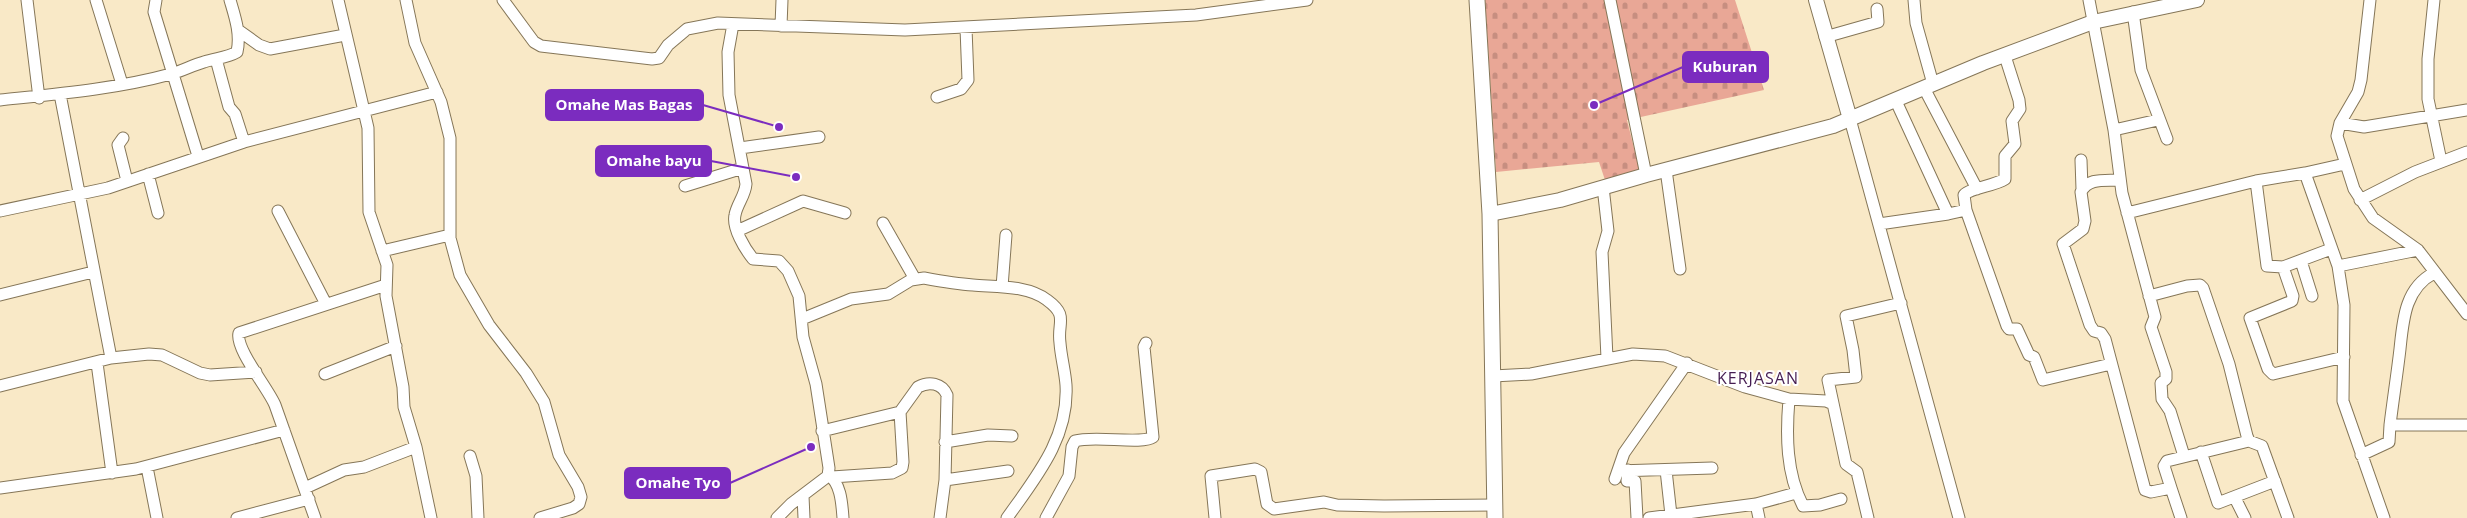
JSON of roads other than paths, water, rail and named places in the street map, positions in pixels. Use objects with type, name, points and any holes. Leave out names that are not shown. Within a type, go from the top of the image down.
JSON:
[{"type":"main road","points":[[1477,0],[1490,214],[1495,512]]},
{"type":"street","points":[[27,0],[40,98]]},
{"type":"street","points":[[96,0],[122,84]]},
{"type":"street","points":[[156,0],[154,12],[198,156]]},
{"type":"street","points":[[0,100],[40,98],[122,84],[172,74],[230,56],[237,52],[238,30],[230,0]]},
{"type":"street","points":[[338,0],[345,35],[365,110],[368,128],[369,212],[387,265],[386,285],[404,407],[416,447],[431,518]]},
{"type":"street","points":[[406,0],[415,43],[437,92],[450,138],[450,236],[460,275],[489,325],[539,393],[546,407],[559,455],[578,487],[581,497],[579,504],[573,508],[540,518]]},
{"type":"street","points":[[503,0],[540,46],[637,58],[659,58],[676,37],[696,26],[718,23],[862,30],[966,28],[1196,15],[1307,0]]},
{"type":"street","points":[[781,26],[782,0]]},
{"type":"street","points":[[1610,0],[1646,175]]},
{"type":"street","points":[[1816,0],[1901,303],[1958,518]]},
{"type":"street","points":[[1914,0],[1916,23],[1928,86],[1978,189]]},
{"type":"street","points":[[2089,0],[2114,130],[2120,180],[2155,318],[2151,326],[2166,372],[2166,379],[2161,382],[2160,391],[2170,411],[2184,456]]},
{"type":"street","points":[[1490,214],[1560,200],[1850,119],[1983,62],[2005,56],[2093,22],[2133,12],[2197,0]]},
{"type":"street","points":[[2370,0],[2358,92],[2340,123],[2338,141],[2345,164],[2360,200],[2373,218],[2418,250],[2467,314]]},
{"type":"street","points":[[2434,0],[2427,74],[2431,114],[2441,160]]},
{"type":"street","points":[[1825,37],[1878,22],[1877,9]]},
{"type":"street","points":[[2133,12],[2140,70],[2167,139]]},
{"type":"street","points":[[733,24],[728,52],[728,83],[730,106],[740,148],[745,191],[735,215],[737,231],[754,259],[779,261],[783,264],[799,296],[803,337],[813,372],[830,476],[841,500],[843,518]]},
{"type":"street","points":[[937,97],[961,89],[968,80],[966,28]]},
{"type":"street","points":[[238,30],[259,45],[270,49],[345,35]]},
{"type":"street","points":[[2005,56],[2014,89],[2020,100],[2020,109],[2012,121],[2015,144],[2004,156],[2005,179],[1964,195],[1966,210],[2007,326],[2020,332],[2029,355],[2034,357],[2043,380],[2111,364]]},
{"type":"street","points":[[216,59],[230,107],[235,114],[244,142]]},
{"type":"street","points":[[0,211],[31,202],[79,194],[127,181],[244,142],[437,92]]},
{"type":"street","points":[[60,94],[111,358]]},
{"type":"street","points":[[1895,99],[1948,214]]},
{"type":"street","points":[[2340,123],[2364,127],[2431,114],[2467,110]]},
{"type":"street","points":[[2114,130],[2158,120]]},
{"type":"street","points":[[123,138],[118,146],[127,181]]},
{"type":"street","points":[[740,148],[819,138]]},
{"type":"street","points":[[2360,200],[2441,160],[2467,152]]},
{"type":"street","points":[[2081,160],[2085,221],[2083,229],[2063,244],[2090,325],[2094,331],[2101,333],[2105,339],[2145,490],[2151,492],[2171,488]]},
{"type":"street","points":[[2127,213],[2256,181],[2345,164]]},
{"type":"street","points":[[685,186],[743,168]]},
{"type":"street","points":[[1666,170],[1680,269]]},
{"type":"street","points":[[2305,173],[2338,266],[2344,305],[2343,401],[2384,518]]},
{"type":"street","points":[[148,174],[158,213]]},
{"type":"street","points":[[2082,189],[2092,182],[2120,180]]},
{"type":"street","points":[[2256,181],[2266,264],[2270,267],[2283,267],[2331,250]]},
{"type":"street","points":[[1603,188],[1608,231],[1602,252],[1607,358]]},
{"type":"street","points":[[737,231],[803,201],[844,213]]},
{"type":"street","points":[[1879,224],[1966,210]]},
{"type":"street","points":[[278,211],[326,304]]},
{"type":"street","points":[[884,223],[915,279]]},
{"type":"street","points":[[1002,287],[1006,235]]},
{"type":"street","points":[[382,251],[450,236]]},
{"type":"street","points":[[2338,266],[2418,250]]},
{"type":"street","points":[[2300,261],[2312,296]]},
{"type":"street","points":[[2283,267],[2293,296],[2292,301],[2250,318],[2268,369],[2273,374],[2344,358]]},
{"type":"street","points":[[0,296],[94,272]]},
{"type":"street","points":[[2361,455],[2389,442],[2402,320],[2412,294],[2420,282],[2434,273]]},
{"type":"street","points":[[802,319],[851,299],[888,294],[915,279],[1002,287],[1046,299],[1060,314],[1062,320],[1059,330],[1066,385],[1061,430],[1055,446],[1036,479],[1008,518]]},
{"type":"street","points":[[315,518],[269,391],[242,349],[238,338],[240,333],[386,285]]},
{"type":"street","points":[[2149,296],[2187,286],[2200,285],[2203,288],[2229,364],[2249,441]]},
{"type":"street","points":[[1868,518],[1857,472],[1846,464],[1828,380],[1856,377],[1846,316],[1901,303]]},
{"type":"street","points":[[1046,518],[1068,476],[1072,447],[1076,441],[1114,438],[1137,440],[1153,437],[1144,347],[1146,343]]},
{"type":"street","points":[[326,374],[396,346]]},
{"type":"street","points":[[0,386],[111,358],[150,354],[162,356],[200,373],[210,375],[256,372]]},
{"type":"street","points":[[1493,376],[1531,374],[1633,354],[1665,356],[1687,363],[1723,380],[1788,399],[1826,401],[1833,404]]},
{"type":"street","points":[[97,363],[112,473]]},
{"type":"street","points":[[1620,473],[1624,454],[1633,439],[1687,363]]},
{"type":"street","points":[[777,518],[830,476],[892,473],[902,468],[904,462],[900,412],[918,387],[932,384],[939,386],[947,395],[945,480],[940,518]]},
{"type":"street","points":[[1788,399],[1787,446],[1796,494],[1803,506],[1820,505],[1840,499]]},
{"type":"street","points":[[822,431],[900,412]]},
{"type":"street","points":[[2390,426],[2467,425]]},
{"type":"street","points":[[0,488],[147,467],[284,430]]},
{"type":"street","points":[[945,442],[988,435],[1012,436]]},
{"type":"street","points":[[2181,518],[2165,462],[2249,441],[2262,446],[2288,518]]},
{"type":"street","points":[[237,518],[307,493],[344,470],[364,467],[416,447]]},
{"type":"street","points":[[2201,452],[2216,501],[2220,504],[2275,481]]},
{"type":"street","points":[[470,456],[476,476],[478,518]]},
{"type":"street","points":[[147,467],[157,518]]},
{"type":"street","points":[[1620,473],[1712,468]]},
{"type":"street","points":[[1215,518],[1211,476],[1255,469],[1261,472],[1267,504],[1274,509],[1324,502],[1337,505],[1495,512]]},
{"type":"street","points":[[1666,470],[1671,515]]},
{"type":"street","points":[[945,480],[1008,471]]},
{"type":"street","points":[[1620,473],[1627,481],[1635,481],[1637,518]]},
{"type":"street","points":[[1649,518],[1756,504],[1796,494]]},
{"type":"street","points":[[803,496],[804,518]]},
{"type":"street","points":[[2236,498],[2245,518]]},
{"type":"street","points":[[1756,504],[1759,518]]},
{"type":"place","name":"Kuburan","points":[[1594,105]]},
{"type":"place","name":"Omahe Mas Bagas","points":[[779,127]]},
{"type":"place","name":"Omahe bayu","points":[[796,177]]},
{"type":"place","name":"Omahe Tyo","points":[[811,447]]},
{"type":"district","name":"KERJASAN","points":[[1758,378]]}]
